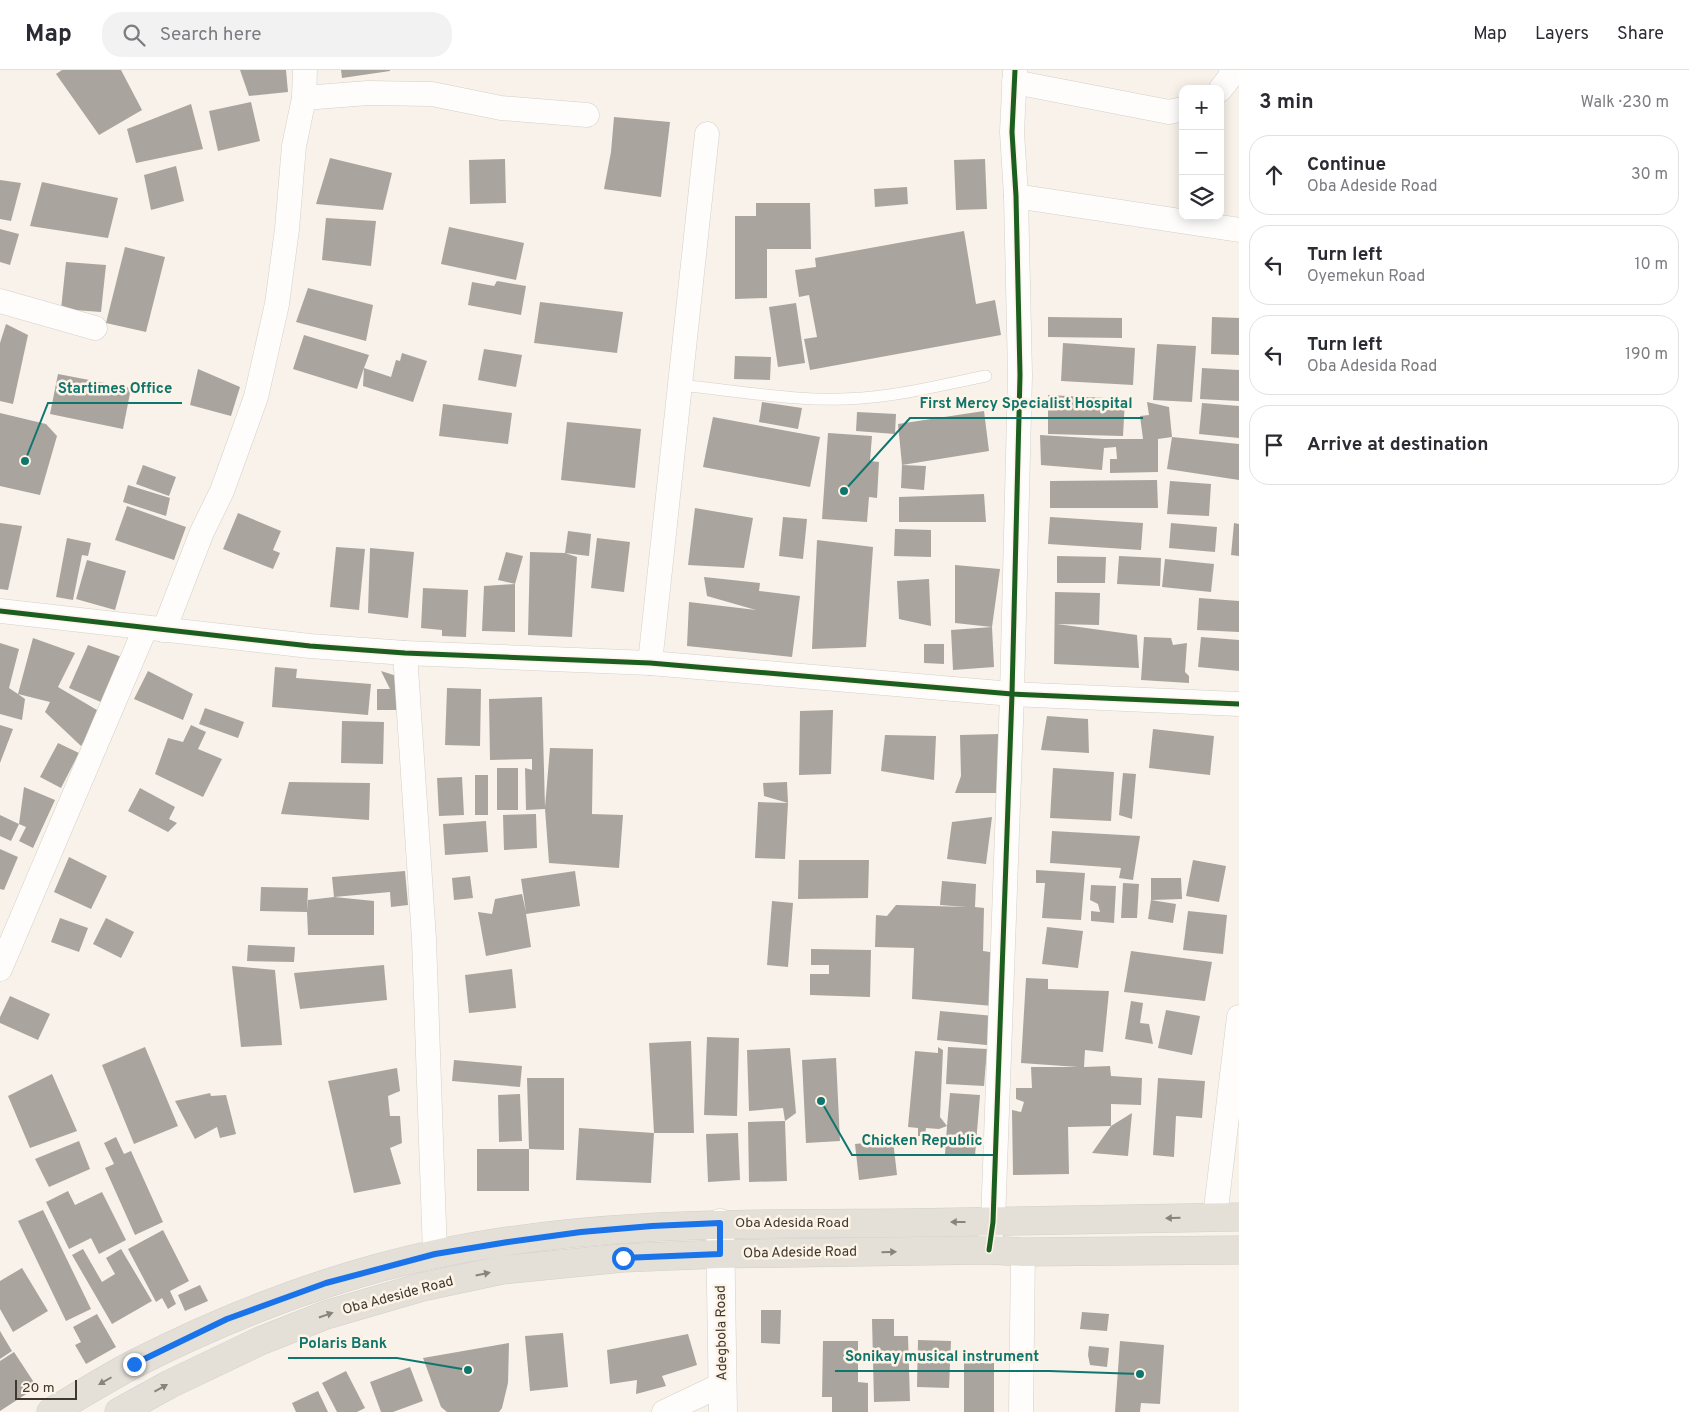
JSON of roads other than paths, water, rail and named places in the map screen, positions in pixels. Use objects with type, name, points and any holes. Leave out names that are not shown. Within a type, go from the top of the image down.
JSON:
[{"type":"main road","name":"Oba Adesida Road","points":[[51,1412],[134,1364],[227,1319],[326,1283],[435,1254],[581,1232],[652,1226],[720,1223],[993,1222],[1227,1217]]},
{"type":"main road","name":"Oba Adeside Road","points":[[119,1412],[170,1384],[260,1341],[326,1315],[422,1287],[502,1270],[623,1258],[720,1254],[989,1250],[1023,1252],[1239,1250]]},
{"type":"street","points":[[0,969],[155,629],[222,491],[256,397],[277,304],[287,228],[294,146],[304,98],[305,70]]},
{"type":"street","points":[[1224,85],[1230,77],[1232,70]]},
{"type":"street","points":[[989,1250],[993,1222],[1012,694],[1020,375],[1016,196],[1012,132],[1014,76],[1169,112],[1179,110]]},
{"type":"street","points":[[304,98],[368,93],[432,94],[501,108],[587,114]]},
{"type":"street","points":[[650,663],[707,134]]},
{"type":"street","points":[[1016,196],[1239,230]]},
{"type":"street","points":[[0,301],[95,328]]},
{"type":"street","points":[[0,611],[310,646],[405,653],[650,663],[1012,694],[1239,704]]},
{"type":"street","points":[[405,653],[424,939],[435,1254]]},
{"type":"street","points":[[1227,1217],[1239,1017]]},
{"type":"street","name":"Adegbola Road","points":[[720,1223],[723,1412]]},
{"type":"street","points":[[1022,1412],[1023,1252]]},
{"type":"street","points":[[664,1412],[723,1384]]},
{"type":"lane","points":[[680,385],[817,400],[893,395],[986,376]]},
{"type":"place","name":"Startimes Office","points":[[25,461]]},
{"type":"place","name":"First Mercy Specialist Hospital","points":[[844,491]]},
{"type":"place","name":"Chicken Republic","points":[[821,1101]]},
{"type":"place","name":"Polaris Bank","points":[[468,1370]]},
{"type":"place","name":"Sonikay musical instrument","points":[[1140,1374]]}]
